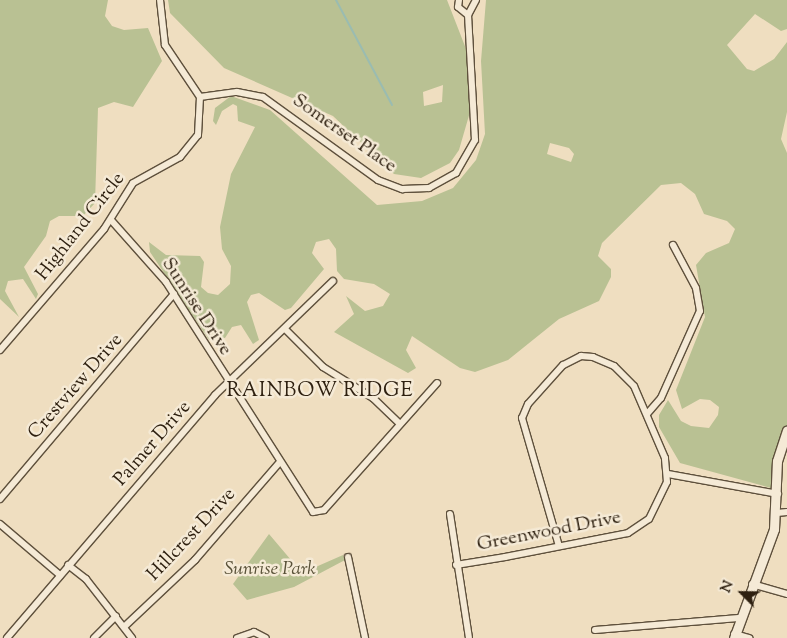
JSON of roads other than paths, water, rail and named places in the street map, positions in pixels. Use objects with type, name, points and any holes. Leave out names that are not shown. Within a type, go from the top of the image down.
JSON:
[{"type":"street","points":[[160,0],[165,44],[200,97]]},
{"type":"street","name":"Somerset Place","points":[[200,97],[236,92],[263,97],[378,180],[402,189],[429,188],[456,173],[474,140],[468,15],[458,7],[459,0]]},
{"type":"street","points":[[468,15],[476,0]]},
{"type":"street","name":"Highland Circle","points":[[0,350],[111,220],[138,179],[176,160],[192,146],[201,125],[200,97]]},
{"type":"street","name":"Sunrise Drive","points":[[111,220],[174,294],[310,509],[317,513],[400,424]]},
{"type":"street","points":[[647,414],[661,398],[700,311],[696,288],[673,245]]},
{"type":"street","name":"Palmer Drive","points":[[7,638],[228,381],[285,329],[333,281]]},
{"type":"street","name":"Crestview Drive","points":[[0,499],[174,294]]},
{"type":"street","points":[[285,329],[323,366],[373,398],[400,424],[437,383]]},
{"type":"street","points":[[559,546],[522,430],[528,404],[563,365],[586,356],[621,372],[647,414],[668,474],[778,494]]},
{"type":"street","points":[[749,638],[734,636],[738,618],[777,512],[779,453],[785,441],[787,431]]},
{"type":"street","name":"Hillcrest Drive","points":[[124,626],[194,560],[280,462]]},
{"type":"street","name":"Greenwood Drive","points":[[456,564],[638,530],[652,516],[668,474]]},
{"type":"street","points":[[777,512],[787,512]]},
{"type":"street","points":[[450,514],[456,564],[469,638]]},
{"type":"street","points":[[0,524],[60,575]]},
{"type":"street","points":[[348,557],[365,638]]},
{"type":"street","points":[[68,565],[86,579],[132,638]]},
{"type":"street","points":[[752,584],[787,594]]},
{"type":"street","points":[[94,638],[116,616]]},
{"type":"street","points":[[595,630],[738,618]]},
{"type":"street","points":[[237,638],[254,632],[266,638]]},
{"type":"waterway","points":[[336,0],[392,105]]},
{"type":"district","name":"RAINBOW RIDGE","points":[[320,391]]},
{"type":"park label","name":"Sunrise Park","points":[[270,570]]}]
